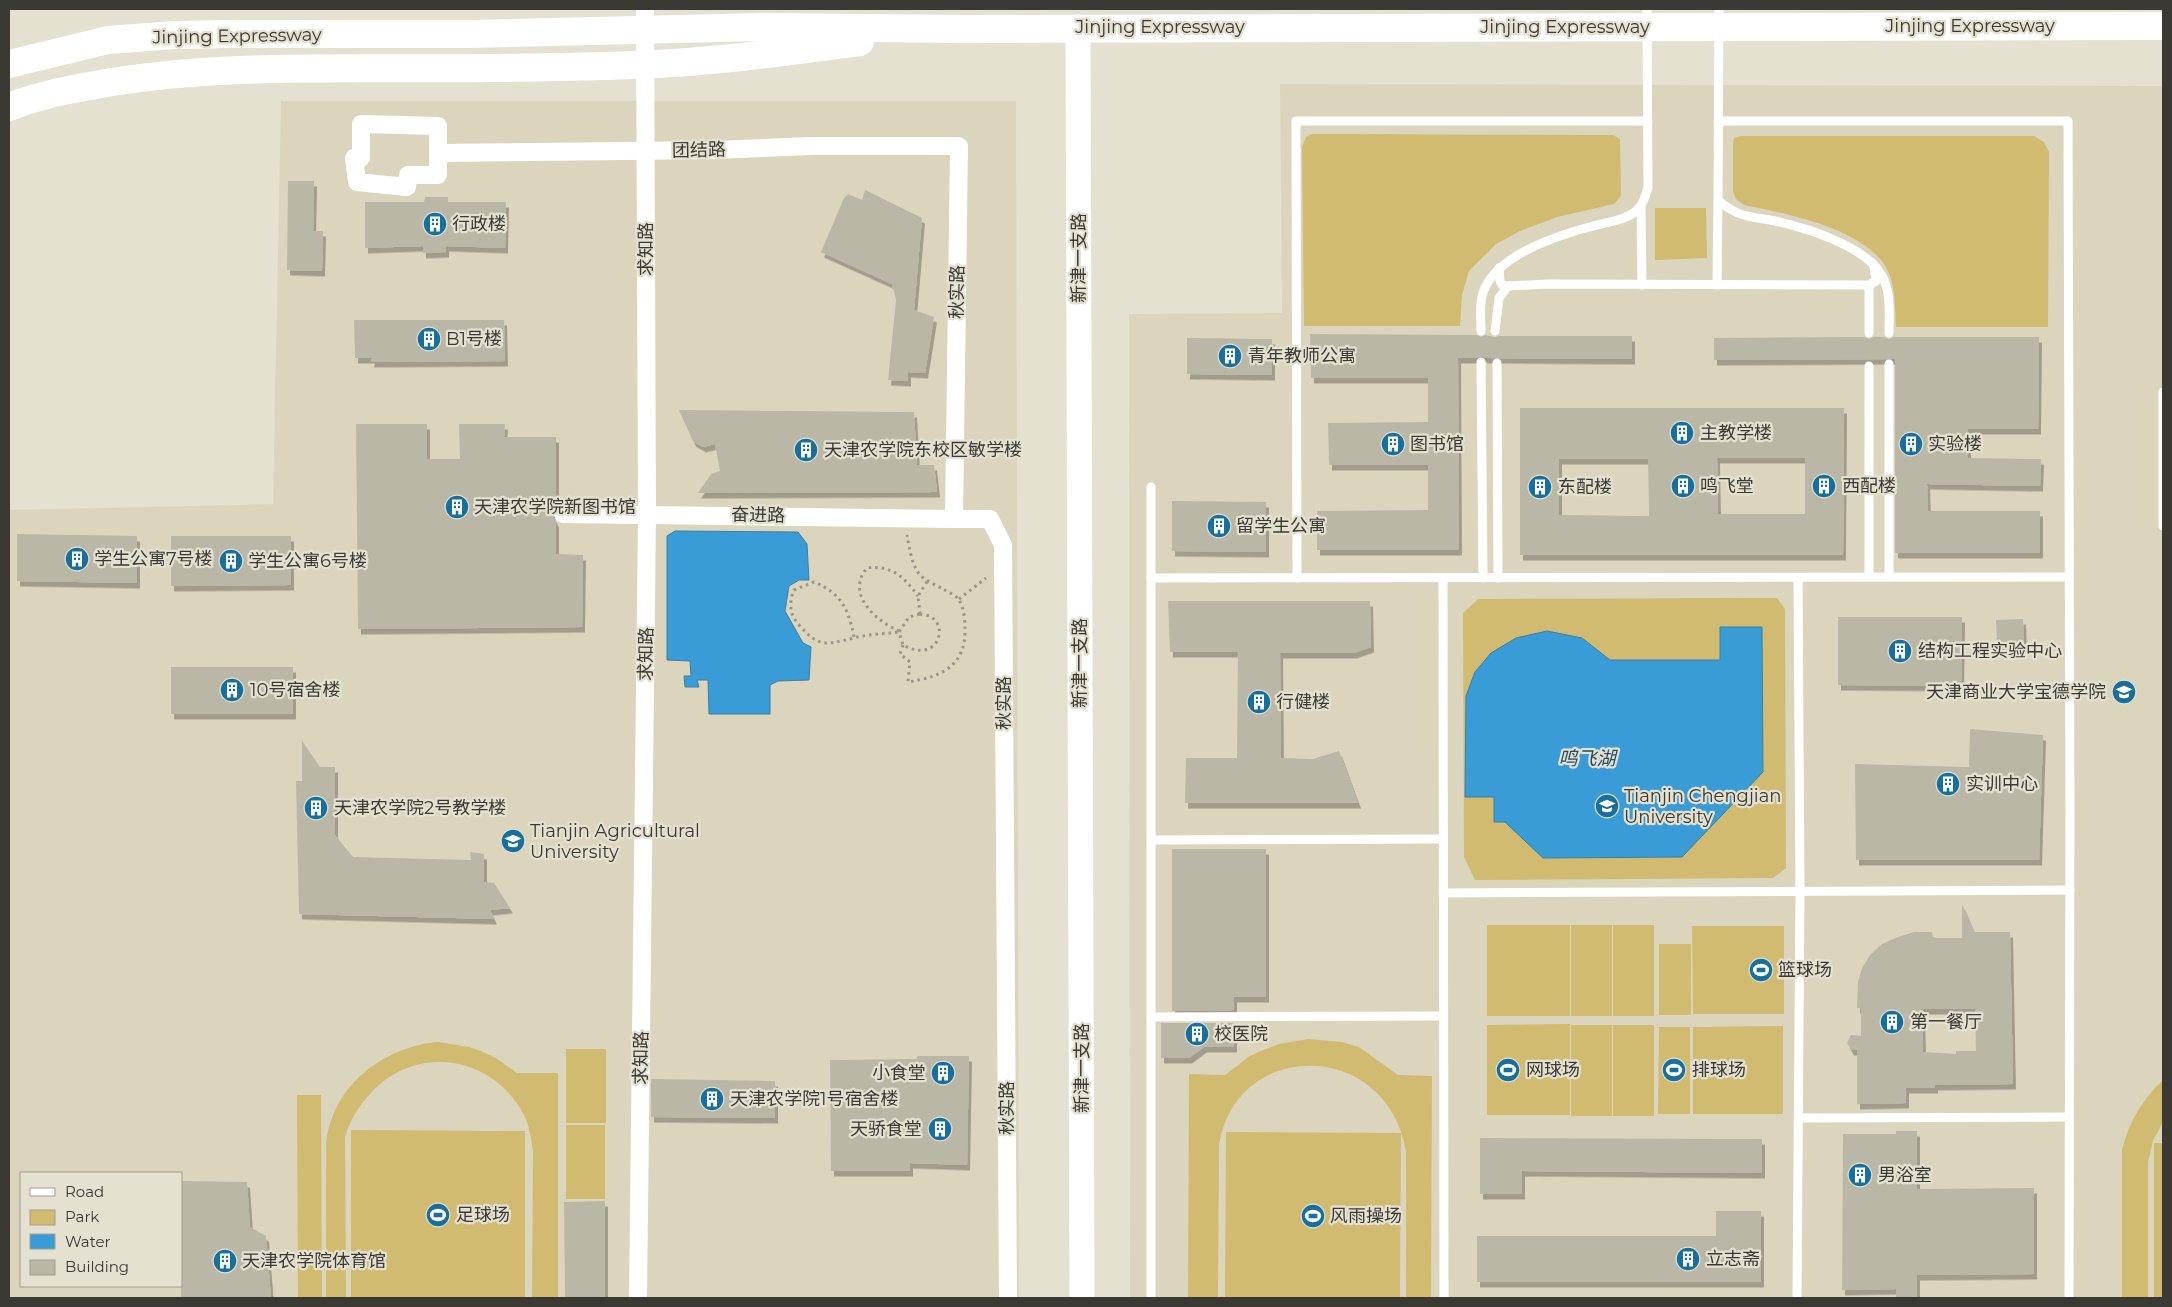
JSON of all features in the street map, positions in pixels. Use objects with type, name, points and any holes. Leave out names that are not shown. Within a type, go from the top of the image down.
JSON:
[{"type":"highway","name":"Jinjing Expressway","points":[[966,29],[1612,18],[1719,18],[2163,26]]},
{"type":"highway","points":[[469,34],[645,20],[763,27],[966,29]]},
{"type":"highway","points":[[9,107],[30,99],[68,90],[124,80],[185,73],[299,69],[486,68],[644,64],[720,59],[966,29]]},
{"type":"highway","name":"Jinjing Expressway","points":[[9,64],[108,40],[175,35],[469,34]]},
{"type":"highway","points":[[469,34],[644,64]]},
{"type":"street","name":"求知路","points":[[638,1298],[647,513],[645,20]]},
{"type":"street","name":"新津一支路","points":[[1078,27],[1082,1298]]},
{"type":"street","points":[[360,124],[438,126],[438,153],[438,175],[408,175],[407,187],[357,182],[354,158],[361,158],[360,124]]},
{"type":"street","name":"团结路","points":[[438,153],[645,151],[811,146],[959,146]]},
{"type":"street","name":"秋实路","points":[[959,146],[954,519],[990,519],[1003,545],[1008,1298]]},
{"type":"street","name":"奋进路","points":[[563,514],[647,513],[954,519]]},
{"type":"lane","points":[[1642,284],[1641,206],[1648,188],[1647,18]]},
{"type":"lane","points":[[1717,284],[1719,18]]},
{"type":"lane","points":[[1297,578],[1296,122],[1648,122]]},
{"type":"lane","points":[[1718,122],[2068,122],[2069,1298]]},
{"type":"lane","points":[[1718,200],[1736,214],[1798,227],[1835,240],[1873,265],[1884,279],[1887,289],[1889,333]]},
{"type":"lane","points":[[1481,330],[1482,294],[1487,282],[1499,268],[1540,244],[1580,229],[1616,220],[1630,214],[1641,206]]},
{"type":"lane","points":[[1499,268],[1500,281],[1502,285],[1508,286],[1869,284],[1876,281],[1873,265]]},
{"type":"lane","points":[[1869,284],[1869,333]]},
{"type":"lane","points":[[1495,331],[1499,298],[1508,286]]},
{"type":"lane","points":[[1481,362],[1483,578]]},
{"type":"lane","points":[[1496,363],[1498,578]]},
{"type":"lane","points":[[1889,364],[1889,578]]},
{"type":"lane","points":[[1869,366],[1869,578]]},
{"type":"lane","points":[[2163,392],[2163,526]]},
{"type":"lane","points":[[1151,487],[1151,1298]]},
{"type":"lane","points":[[1151,578],[2069,577]]},
{"type":"lane","points":[[1443,578],[1444,1298]]},
{"type":"lane","points":[[1797,1298],[1800,892],[1798,578]]},
{"type":"lane","points":[[1151,840],[1443,839]]},
{"type":"lane","points":[[1443,893],[2070,890]]},
{"type":"lane","points":[[1151,1017],[1444,1016]]},
{"type":"lane","points":[[1799,1118],[2069,1117]]},
{"type":"path","points":[[910,551],[920,574],[958,599],[965,618],[965,635],[962,652],[952,667],[936,676],[908,682],[910,662],[900,654],[903,645],[899,632],[885,625],[865,606],[861,593],[860,582],[862,574],[867,568],[880,566],[894,571],[908,583],[918,596],[920,614]]},
{"type":"path","points":[[958,599],[991,575]]},
{"type":"path","points":[[918,596],[928,580]]},
{"type":"path","points":[[854,638],[851,618],[842,601],[828,588],[814,582],[794,590],[790,599],[790,610],[794,620],[811,637],[823,643],[838,643],[854,638],[899,632],[909,617],[920,614],[931,616],[937,622],[939,636],[936,644],[929,650],[921,651],[903,645]]},
{"type":"shaded area","name":"Tianjin Chengjian University","points":[[1280,84],[2163,86],[2163,1298],[1130,1298],[1129,314],[1282,313]]},
{"type":"shaded area","name":"Tianjin Agricultural University","points":[[281,101],[1016,101],[1019,1298],[9,1298],[9,510],[273,504]]},
{"type":"green space","points":[[1312,134],[1613,135],[1620,139],[1621,195],[1614,204],[1557,217],[1520,231],[1496,244],[1469,271],[1462,295],[1460,326],[1304,326],[1302,147],[1306,137]]},
{"type":"green space","points":[[1741,136],[2034,136],[2044,142],[2049,152],[2048,327],[1896,327],[1894,292],[1890,275],[1881,260],[1869,248],[1853,238],[1818,223],[1744,205],[1736,199],[1733,192],[1733,144],[1734,138]]},
{"type":"green space","points":[[1655,208],[1706,208],[1707,258],[1655,260]]},
{"type":"green space","name":"鸣飞湖","points":[[1777,598],[1785,609],[1786,868],[1773,878],[1475,880],[1464,857],[1463,613],[1478,599]]},
{"type":"green space","points":[[1487,925],[1570,925],[1570,1016],[1487,1016]]},
{"type":"green space","name":"网球场","points":[[1571,925],[1612,925],[1612,1016],[1571,1016]]},
{"type":"green space","points":[[1613,925],[1654,925],[1654,1016],[1613,1016]]},
{"type":"green space","points":[[1692,926],[1784,926],[1784,1014],[1693,1014]]},
{"type":"green space","name":"排球场","points":[[1659,944],[1691,944],[1691,1015],[1659,1015]]},
{"type":"green space","points":[[1570,1024],[1570,1115],[1487,1115],[1487,1025]]},
{"type":"green space","name":"网球场","points":[[1571,1025],[1612,1025],[1612,1116],[1571,1116]]},
{"type":"green space","name":"网球场","points":[[1613,1025],[1654,1025],[1654,1116],[1613,1116]]},
{"type":"green space","points":[[1783,1026],[1783,1114],[1693,1114],[1693,1027]]},
{"type":"green space","name":"排球场","points":[[1659,1027],[1690,1027],[1690,1114],[1658,1114]]},
{"type":"green space","name":"风雨操场","points":[[1308,1039],[1342,1042],[1359,1047],[1398,1075],[1432,1076],[1431,1298],[1406,1298],[1406,1152],[1393,1115],[1371,1088],[1343,1072],[1311,1066],[1280,1070],[1252,1085],[1231,1111],[1219,1146],[1218,1298],[1188,1298],[1189,1074],[1225,1075],[1250,1056],[1263,1050],[1279,1044]]},
{"type":"green space","points":[[438,1042],[481,1051],[496,1058],[517,1073],[558,1073],[558,1298],[532,1298],[533,1152],[529,1129],[524,1115],[510,1095],[493,1079],[474,1069],[452,1063],[430,1062],[409,1067],[388,1078],[370,1094],[349,1125],[345,1137],[346,1298],[326,1298],[326,1145],[330,1124],[338,1105],[349,1088],[379,1061],[417,1045]]},
{"type":"green space","points":[[566,1049],[606,1049],[606,1123],[566,1123]]},
{"type":"green space","points":[[2163,1080],[2163,1122],[2153,1141],[2148,1162],[2148,1298],[2122,1298],[2122,1150],[2128,1130],[2137,1112]]},
{"type":"green space","points":[[297,1095],[321,1095],[322,1298],[298,1298]]},
{"type":"green space","points":[[566,1125],[605,1125],[605,1199],[566,1199]]},
{"type":"green space","name":"足球场","points":[[351,1130],[525,1131],[525,1298],[351,1298]]},
{"type":"green space","name":"风雨操场","points":[[1226,1132],[1401,1133],[1400,1298],[1225,1298]]},
{"type":"green space","points":[[2154,1143],[2163,1143],[2163,1298],[2154,1298]]},
{"type":"water","points":[[675,531],[798,532],[807,544],[809,580],[799,580],[789,586],[785,611],[803,643],[811,647],[809,680],[778,681],[770,685],[770,714],[709,714],[708,680],[697,680],[699,687],[685,687],[684,676],[691,676],[690,661],[667,660],[667,536]]},
{"type":"water","name":"鸣飞湖","points":[[1720,627],[1762,627],[1763,772],[1682,857],[1543,858],[1505,822],[1494,822],[1494,797],[1465,797],[1466,696],[1475,672],[1491,653],[1516,638],[1547,631],[1582,638],[1610,660],[1720,660]]},
{"type":"building","points":[[288,181],[314,181],[313,231],[323,231],[322,271],[287,270]]},
{"type":"building","points":[[865,190],[922,218],[914,310],[934,317],[925,373],[908,372],[908,381],[888,380],[896,300],[892,284],[821,252],[844,198],[848,194],[862,200]]},
{"type":"building","name":"行政楼","points":[[425,197],[448,197],[448,202],[506,202],[505,248],[446,246],[446,252],[423,253],[423,246],[365,248],[365,202],[424,202]]},
{"type":"building","name":"B1号楼","points":[[354,320],[504,320],[505,361],[371,362],[372,358],[355,358]]},
{"type":"building","name":"图书馆","points":[[1310,334],[1477,335],[1481,337],[1485,335],[1495,337],[1632,336],[1632,359],[1486,358],[1481,356],[1476,358],[1458,358],[1459,550],[1317,550],[1317,511],[1428,510],[1428,465],[1329,465],[1328,423],[1428,422],[1428,378],[1311,378]]},
{"type":"building","points":[[1864,337],[1869,339],[1884,337],[1889,339],[1894,337],[2039,337],[2038,429],[1968,429],[1968,458],[2041,459],[2040,486],[1927,484],[1928,511],[2040,511],[2040,553],[1895,553],[1895,359],[1714,360],[1714,338]]},
{"type":"building","name":"青年教师公寓","points":[[1187,338],[1272,339],[1272,375],[1187,374]]},
{"type":"building","points":[[1520,408],[1844,408],[1843,555],[1520,555]],"holes":[[[1717,458],[1805,458],[1805,514],[1718,514]],[[1559,459],[1648,459],[1649,516],[1559,515]]]},
{"type":"building","name":"天津农学院东校区敏学楼","points":[[679,410],[914,412],[917,465],[934,465],[937,492],[698,493],[711,474],[720,471],[715,444],[703,447],[693,441]]},
{"type":"building","name":"天津农学院新图书馆","points":[[356,424],[427,424],[427,459],[460,459],[459,424],[505,424],[504,437],[556,437],[556,506],[552,514],[556,522],[556,554],[583,555],[582,627],[358,629]]},
{"type":"building","name":"留学生公寓","points":[[1172,501],[1266,502],[1266,552],[1172,551]]},
{"type":"building","name":"学生公寓7号楼","points":[[17,534],[137,536],[137,583],[17,581]]},
{"type":"building","name":"学生公寓6号楼","points":[[171,536],[291,536],[291,585],[171,586]]},
{"type":"building","name":"行健楼","points":[[1168,601],[1370,601],[1371,647],[1354,653],[1280,653],[1281,758],[1313,759],[1339,751],[1358,803],[1185,803],[1186,758],[1237,758],[1238,652],[1170,652]]},
{"type":"building","name":"结构工程实验中心","points":[[1838,617],[1962,617],[1961,686],[1838,685]]},
{"type":"building","points":[[2023,619],[2024,646],[1997,646],[1996,620]]},
{"type":"building","name":"10号宿舍楼","points":[[171,667],[293,667],[293,714],[171,714]]},
{"type":"building","name":"实训中心","points":[[1970,729],[2043,735],[2039,860],[1856,860],[1855,764],[1969,767]]},
{"type":"building","name":"天津农学院2号教学楼","points":[[302,741],[320,767],[335,767],[335,835],[353,857],[471,860],[470,852],[484,854],[484,882],[494,883],[510,908],[490,910],[494,919],[299,914],[296,781],[302,781]]},
{"type":"building","points":[[1172,849],[1266,849],[1266,997],[1234,997],[1234,1010],[1172,1011]]},
{"type":"building","name":"第一餐厅","points":[[1962,904],[1974,932],[2010,932],[2013,1084],[1935,1085],[1935,1088],[1906,1088],[1906,1103],[1857,1104],[1857,1050],[1851,1050],[1847,1043],[1851,1035],[1861,1036],[1861,1008],[1857,1008],[1858,982],[1862,968],[1870,955],[1882,944],[1914,932],[1932,932],[1933,938],[1962,938]],"holes":[[[1922,1009],[1975,1009],[1976,1051],[1956,1051],[1956,1054],[1923,1052]]]},
{"type":"building","name":"校医院","points":[[1161,1023],[1234,1023],[1234,1047],[1204,1047],[1189,1058],[1161,1058]]},
{"type":"building","points":[[917,1056],[969,1056],[967,1165],[910,1163],[910,1171],[831,1171],[830,1060],[917,1059]]},
{"type":"building","name":"天津农学院1号宿舍楼","points":[[651,1079],[775,1081],[775,1118],[651,1117]]},
{"type":"building","points":[[1896,1131],[1917,1131],[1917,1189],[2034,1188],[2034,1274],[1917,1275],[1917,1298],[1896,1298],[1896,1289],[1842,1290],[1843,1134],[1896,1134]]},
{"type":"building","points":[[1480,1138],[1762,1139],[1762,1173],[1522,1171],[1522,1194],[1480,1194]]},
{"type":"building","name":"天津农学院体育馆","points":[[182,1181],[247,1182],[250,1227],[266,1236],[271,1298],[181,1298]]},
{"type":"building","points":[[605,1201],[605,1298],[565,1298],[564,1202]]},
{"type":"building","points":[[1716,1211],[1761,1211],[1761,1282],[1477,1282],[1477,1236],[1716,1236]]},
{"type":"place","name":"行政楼","points":[[435,224]]},
{"type":"place","name":"B1号楼","points":[[429,339]]},
{"type":"place","name":"青年教师公寓","points":[[1230,356]]},
{"type":"place","name":"主教学楼","points":[[1682,433]]},
{"type":"place","name":"图书馆","points":[[1393,444]]},
{"type":"place","name":"实验楼","points":[[1911,444]]},
{"type":"place","name":"天津农学院东校区敏学楼","points":[[806,450]]},
{"type":"place","name":"鸣飞堂","points":[[1683,486]]},
{"type":"place","name":"西配楼","points":[[1824,486]]},
{"type":"place","name":"东配楼","points":[[1540,487]]},
{"type":"place","name":"天津农学院新图书馆","points":[[457,507]]},
{"type":"place","name":"留学生公寓","points":[[1219,526]]},
{"type":"place","name":"学生公寓7号楼","points":[[77,559]]},
{"type":"place","name":"学生公寓6号楼","points":[[231,561]]},
{"type":"place","name":"结构工程实验中心","points":[[1900,651]]},
{"type":"place","name":"10号宿舍楼","points":[[232,690]]},
{"type":"place","name":"天津商业大学宝德学院","points":[[2124,692]]},
{"type":"place","name":"行健楼","points":[[1259,702]]},
{"type":"place","name":"实训中心","points":[[1948,784]]},
{"type":"place","name":"Tianjin Chengjian University","points":[[1607,806]]},
{"type":"place","name":"天津农学院2号教学楼","points":[[316,808]]},
{"type":"place","name":"Tianjin Agricultural University","points":[[513,841]]},
{"type":"place","name":"篮球场","points":[[1761,970]]},
{"type":"place","name":"第一餐厅","points":[[1892,1022]]},
{"type":"place","name":"校医院","points":[[1197,1034]]},
{"type":"place","name":"网球场","points":[[1508,1070]]},
{"type":"place","name":"排球场","points":[[1674,1070]]},
{"type":"place","name":"小食堂","points":[[943,1073]]},
{"type":"place","name":"天津农学院1号宿舍楼","points":[[712,1099]]},
{"type":"place","name":"天骄食堂","points":[[940,1129]]},
{"type":"place","name":"男浴室","points":[[1860,1175]]},
{"type":"place","name":"足球场","points":[[438,1215]]},
{"type":"place","name":"风雨操场","points":[[1313,1216]]},
{"type":"place","name":"立志斋","points":[[1688,1259]]},
{"type":"place","name":"天津农学院体育馆","points":[[225,1261]]}]
